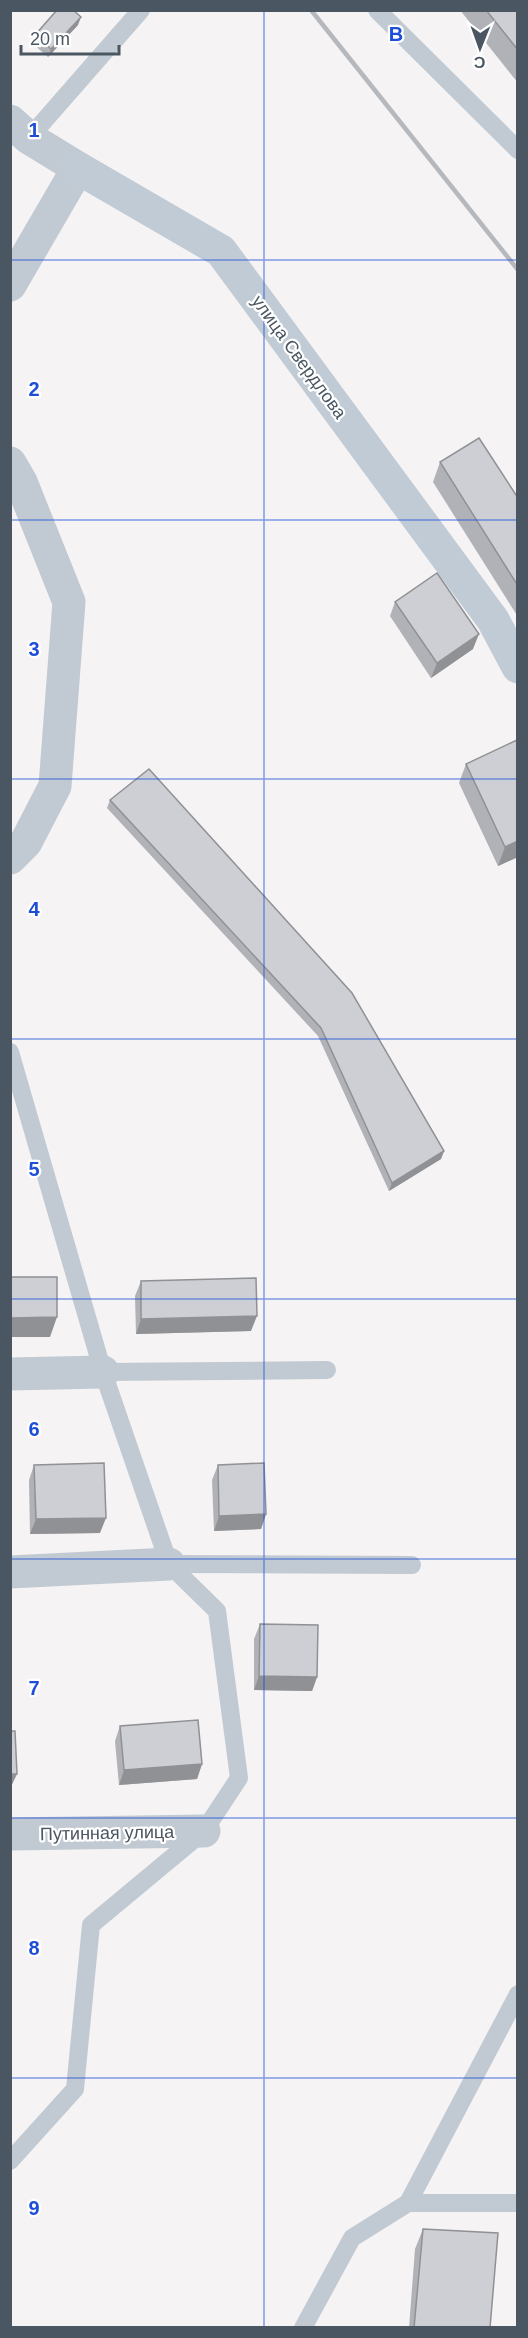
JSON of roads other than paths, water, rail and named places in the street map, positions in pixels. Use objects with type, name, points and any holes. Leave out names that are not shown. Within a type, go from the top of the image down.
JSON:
[{"type":"street","name":"улица Свердлова","points":[[20,129],[78,168],[221,251],[493,620],[518,667]]},
{"type":"street","points":[[10,285],[78,168]]},
{"type":"street","points":[[10,463],[21,482],[69,602],[55,786],[26,842],[10,858]]},
{"type":"street","points":[[10,1374],[103,1372]]},
{"type":"street","points":[[10,1572],[169,1564]]},
{"type":"street","name":"Путинная улица","points":[[10,1834],[204,1831]]},
{"type":"lane","points":[[20,129],[141,10]]},
{"type":"lane","points":[[377,10],[518,150]]},
{"type":"lane","points":[[10,1052],[103,1372],[169,1564],[217,1611],[239,1778],[204,1831],[91,1925],[75,2089],[10,2161]]},
{"type":"lane","points":[[103,1372],[327,1370]]},
{"type":"lane","points":[[169,1564],[412,1565]]},
{"type":"lane","points":[[303,2328],[352,2238],[408,2203],[518,1994]]},
{"type":"lane","points":[[408,2203],[518,2203]]},
{"type":"railway","points":[[311,10],[518,270]]}]
